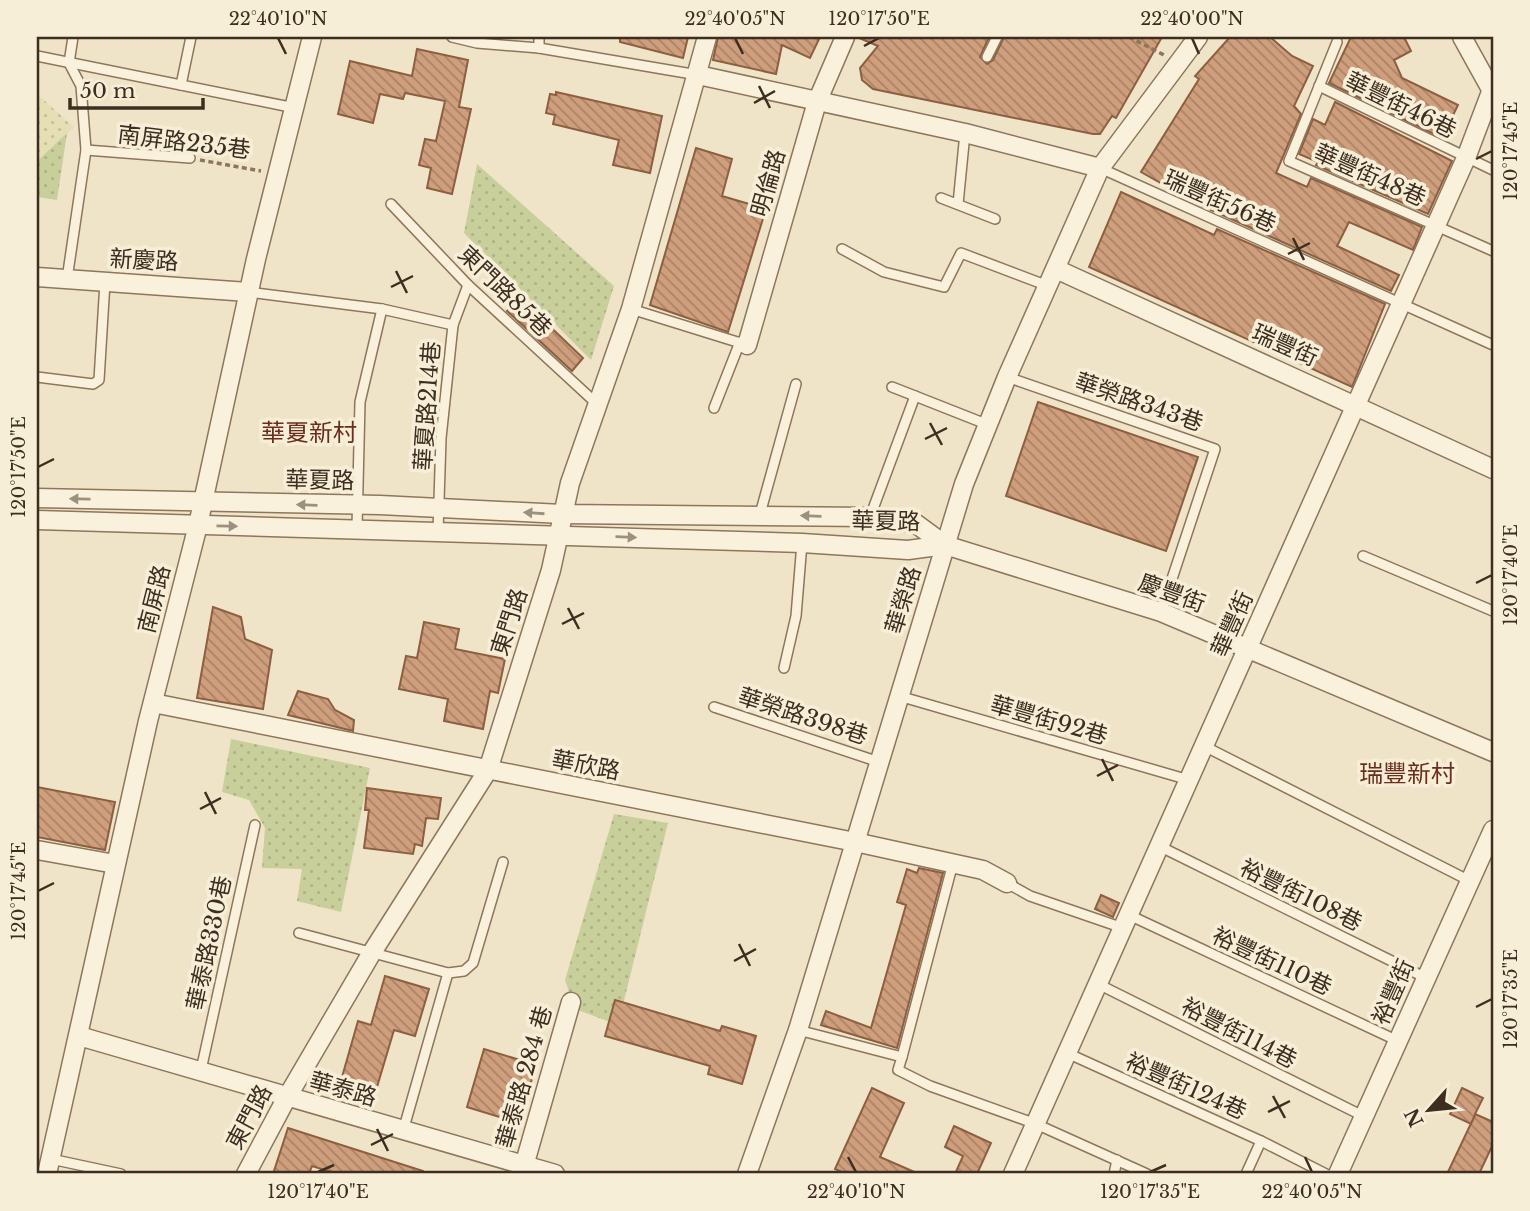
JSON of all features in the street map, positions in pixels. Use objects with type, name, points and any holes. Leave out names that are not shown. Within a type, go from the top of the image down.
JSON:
[{"type":"street","name":"南屏路","points":[[49,1166],[115,864],[198,525],[248,292],[312,37]]},
{"type":"street","name":"東門路","points":[[246,1174],[286,1098],[371,954],[488,771],[551,569],[562,514],[596,403],[631,309],[707,37]]},
{"type":"street","name":"明倫路","points":[[743,344],[817,102],[845,37]]},
{"type":"street","name":"華榮路","points":[[747,1174],[798,1030],[945,545],[986,425],[1100,168],[1198,37]]},
{"type":"street","points":[[1462,37],[1492,93]]},
{"type":"street","points":[[698,75],[965,133],[1100,168]]},
{"type":"street","name":"華豐街","points":[[1013,1174],[1436,226],[1492,93]]},
{"type":"street","name":"瑞豐街","points":[[1056,269],[1493,469]]},
{"type":"street","name":"新慶路","points":[[37,277],[248,292]]},
{"type":"street","name":"華夏路","points":[[37,498],[440,508],[562,514],[870,517],[915,523],[945,545]]},
{"type":"street","name":"華夏路","points":[[37,520],[802,543],[908,550],[945,545]]},
{"type":"street","name":"慶豐街","points":[[945,545],[1161,612],[1493,752]]},
{"type":"street","name":"華欣路","points":[[153,703],[855,842],[983,870],[1006,883]]},
{"type":"street","name":"裕豐街","points":[[1338,1174],[1493,830]]},
{"type":"street","points":[[37,850],[115,864]]},
{"type":"street","name":"華泰路 284 巷","points":[[512,1165],[571,1002]]},
{"type":"street","name":"華泰路","points":[[79,1036],[201,1070],[512,1165],[555,1174]]},
{"type":"lane","points":[[67,279],[86,150],[80,86],[69,63],[73,37]]},
{"type":"lane","points":[[181,85],[191,37]]},
{"type":"lane","points":[[452,37],[477,43],[538,48],[698,75]]},
{"type":"lane","points":[[538,48],[539,37]]},
{"type":"lane","points":[[987,57],[997,37]]},
{"type":"lane","points":[[1319,86],[1337,42]]},
{"type":"lane","points":[[37,56],[295,108]]},
{"type":"lane","name":"華豐街46巷","points":[[1319,86],[1493,170]]},
{"type":"lane","name":"華豐街48巷","points":[[1319,86],[1289,160],[1493,251]]},
{"type":"lane","points":[[958,204],[965,133]]},
{"type":"lane","name":"南屏路235巷","points":[[86,150],[190,158]]},
{"type":"lane","name":"瑞豐街56巷","points":[[1100,168],[1493,345]]},
{"type":"lane","points":[[941,198],[995,219]]},
{"type":"lane","name":"東門路85巷","points":[[391,204],[468,285],[596,403]]},
{"type":"lane","points":[[842,249],[884,272],[944,287],[961,253],[1048,286]]},
{"type":"lane","points":[[37,377],[93,384],[99,380],[105,282]]},
{"type":"lane","name":"華夏路214巷","points":[[438,532],[441,438],[453,325],[468,285]]},
{"type":"lane","points":[[248,292],[382,309],[453,325]]},
{"type":"lane","points":[[357,528],[359,402],[382,309]]},
{"type":"lane","points":[[631,309],[743,344],[714,408]]},
{"type":"lane","name":"華榮路343巷","points":[[1007,377],[1215,449],[1161,612]]},
{"type":"lane","points":[[760,514],[796,384]]},
{"type":"lane","points":[[892,387],[986,425]]},
{"type":"lane","points":[[870,517],[915,396]]},
{"type":"lane","points":[[784,668],[796,616],[802,543]]},
{"type":"lane","points":[[1363,556],[1493,611]]},
{"type":"lane","name":"華豐街92巷","points":[[899,696],[1189,780]]},
{"type":"lane","name":"華榮路398巷","points":[[714,707],[879,762]]},
{"type":"lane","points":[[1204,746],[1470,881]]},
{"type":"lane","name":"華泰路330巷","points":[[201,1070],[255,825]]},
{"type":"lane","name":"裕豐街108巷","points":[[1159,846],[1426,978]]},
{"type":"lane","points":[[299,933],[448,973],[464,971],[473,963],[503,862]]},
{"type":"lane","points":[[953,863],[898,1070],[930,1086],[1036,1124],[1147,1174]]},
{"type":"lane","name":"裕豐街110巷","points":[[1006,883],[1030,896],[1126,922],[1398,1041]]},
{"type":"lane","points":[[402,1131],[448,973]]},
{"type":"lane","name":"裕豐街114巷","points":[[1098,984],[1363,1116]]},
{"type":"lane","points":[[798,1030],[902,1057]]},
{"type":"lane","name":"裕豐街124巷","points":[[1067,1053],[1261,1141],[1326,1174]]},
{"type":"lane","points":[[1246,1174],[1261,1141]]},
{"type":"lane","points":[[1114,1174],[1117,1160]]},
{"type":"lane","points":[[49,1166],[121,1174]]},
{"type":"path","points":[[1129,37],[1177,62]]},
{"type":"path","name":"南屏路235巷","points":[[190,158],[277,174]]},
{"type":"shaded area","points":[[37,94],[74,127],[37,161]]},
{"type":"green space","points":[[67,133],[57,200],[37,197],[37,161]]},
{"type":"green space","points":[[477,164],[614,286],[591,360],[464,233]]},
{"type":"green space","points":[[231,739],[370,768],[341,912],[297,901],[302,869],[262,868],[265,828],[249,800],[222,792]]},
{"type":"green space","points":[[614,814],[668,823],[618,1025],[575,1009],[565,980]]},
{"type":"building","points":[[620,37],[688,37],[683,58],[620,42]]},
{"type":"building","points":[[718,37],[820,37],[810,58],[782,45],[776,74],[713,60]]},
{"type":"building","points":[[857,37],[989,37],[980,57],[987,64],[993,60],[1004,37],[1162,37],[1116,118],[1112,116],[1100,134],[1093,134],[873,89],[862,80],[860,68],[878,46]]},
{"type":"building","points":[[1230,37],[1270,37],[1292,56],[1313,66],[1294,106],[1301,114],[1276,173],[1307,187],[1311,178],[1422,227],[1413,250],[1349,222],[1337,246],[1399,275],[1391,291],[1198,204],[1141,172],[1199,79],[1195,76]]},
{"type":"building","points":[[1351,37],[1404,37],[1411,51],[1394,60],[1402,78],[1458,105],[1442,138],[1329,83]]},
{"type":"building","points":[[417,49],[468,60],[459,107],[471,109],[452,194],[427,188],[431,168],[419,165],[425,139],[436,141],[445,101],[405,93],[403,99],[380,94],[373,123],[338,114],[350,61],[412,76]]},
{"type":"building","points":[[556,92],[662,116],[650,173],[613,165],[619,140],[553,124],[555,115],[546,113],[550,94],[556,95]]},
{"type":"building","points":[[1335,102],[1452,161],[1428,214],[1316,165],[1318,162],[1299,154],[1313,119],[1325,125]]},
{"type":"building","points":[[696,148],[732,159],[722,196],[766,209],[728,332],[650,305]]},
{"type":"building","points":[[1121,192],[1214,235],[1217,229],[1385,304],[1352,387],[1089,267]]},
{"type":"building","points":[[519,297],[583,358],[572,371],[507,311]]},
{"type":"building","points":[[1038,402],[1198,457],[1166,551],[1006,496]]},
{"type":"building","points":[[213,607],[241,617],[245,639],[272,650],[263,709],[197,698]]},
{"type":"building","points":[[424,622],[459,629],[455,649],[505,659],[498,693],[490,691],[483,729],[444,721],[448,699],[399,689],[406,656],[417,658]]},
{"type":"building","points":[[298,691],[328,699],[335,710],[354,720],[353,731],[288,715]]},
{"type":"building","points":[[37,787],[115,802],[105,850],[37,837]]},
{"type":"building","points":[[367,788],[441,798],[438,819],[426,818],[422,846],[415,844],[413,854],[364,848],[369,810],[365,810]]},
{"type":"building","points":[[919,868],[943,873],[897,1048],[821,1025],[826,1011],[871,1028],[906,905],[897,902],[907,869],[917,873]]},
{"type":"building","points":[[1101,895],[1119,903],[1113,917],[1095,909]]},
{"type":"building","points":[[385,976],[429,989],[415,1036],[394,1030],[377,1087],[342,1077],[358,1021],[371,1025]]},
{"type":"building","points":[[615,1000],[720,1031],[722,1026],[756,1036],[742,1084],[708,1074],[710,1066],[605,1036]]},
{"type":"building","points":[[484,1049],[536,1065],[519,1123],[467,1107]]},
{"type":"building","points":[[872,1088],[904,1103],[880,1157],[919,1174],[846,1174],[835,1169]]},
{"type":"building","points":[[1462,1088],[1483,1098],[1475,1114],[1493,1122],[1493,1144],[1479,1174],[1447,1174],[1471,1124],[1450,1114]]},
{"type":"building","points":[[954,1126],[991,1143],[977,1174],[955,1174],[963,1156],[945,1147]]},
{"type":"building","points":[[288,1128],[423,1171],[423,1174],[337,1174],[312,1166],[309,1174],[273,1174]]},
{"type":"district","name":"華夏新村","points":[[309,433]]},
{"type":"district","name":"瑞豐新村","points":[[1407,774]]}]
